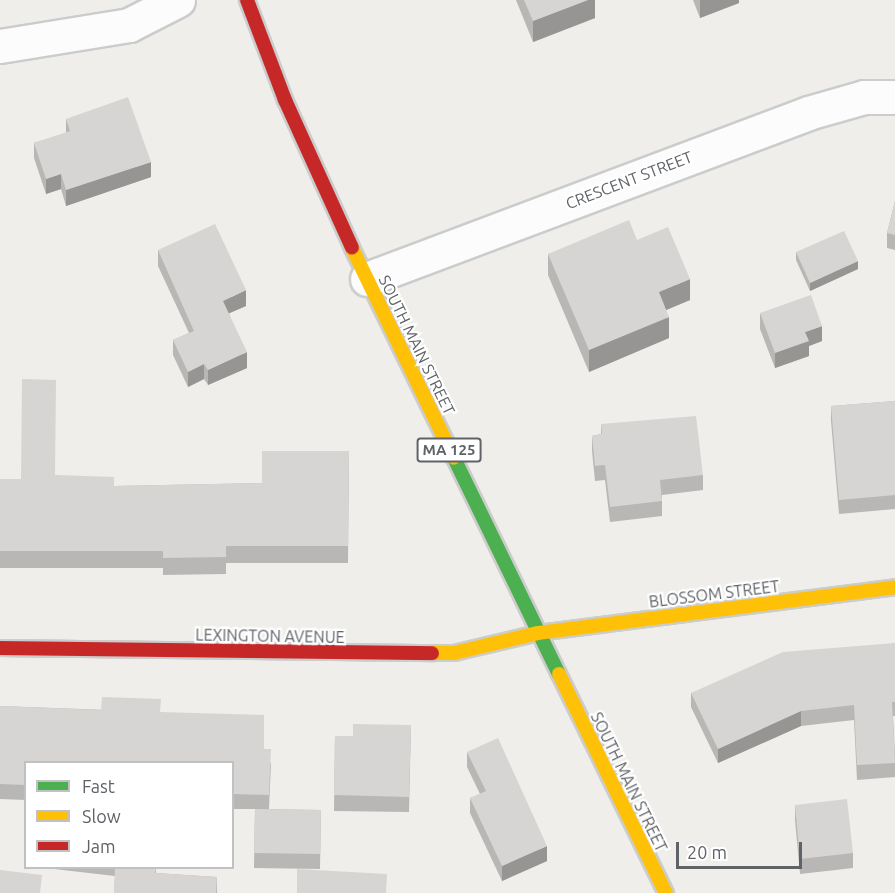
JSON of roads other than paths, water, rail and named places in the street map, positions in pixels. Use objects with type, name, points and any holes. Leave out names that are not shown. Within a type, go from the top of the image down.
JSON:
[{"type":"main road","name":"SOUTH MAIN STREET","points":[[247,0],[285,100],[367,279],[537,633],[666,893]]},
{"type":"main road","name":"BLOSSOM STREET","points":[[537,633],[895,587]]},
{"type":"main road","name":"LEXINGTON AVENUE","points":[[0,648],[276,654],[454,653],[537,633]]},
{"type":"street","points":[[0,46],[129,25],[178,0]]},
{"type":"street","name":"CRESCENT STREET","points":[[367,279],[808,112],[864,97],[895,97]]}]
